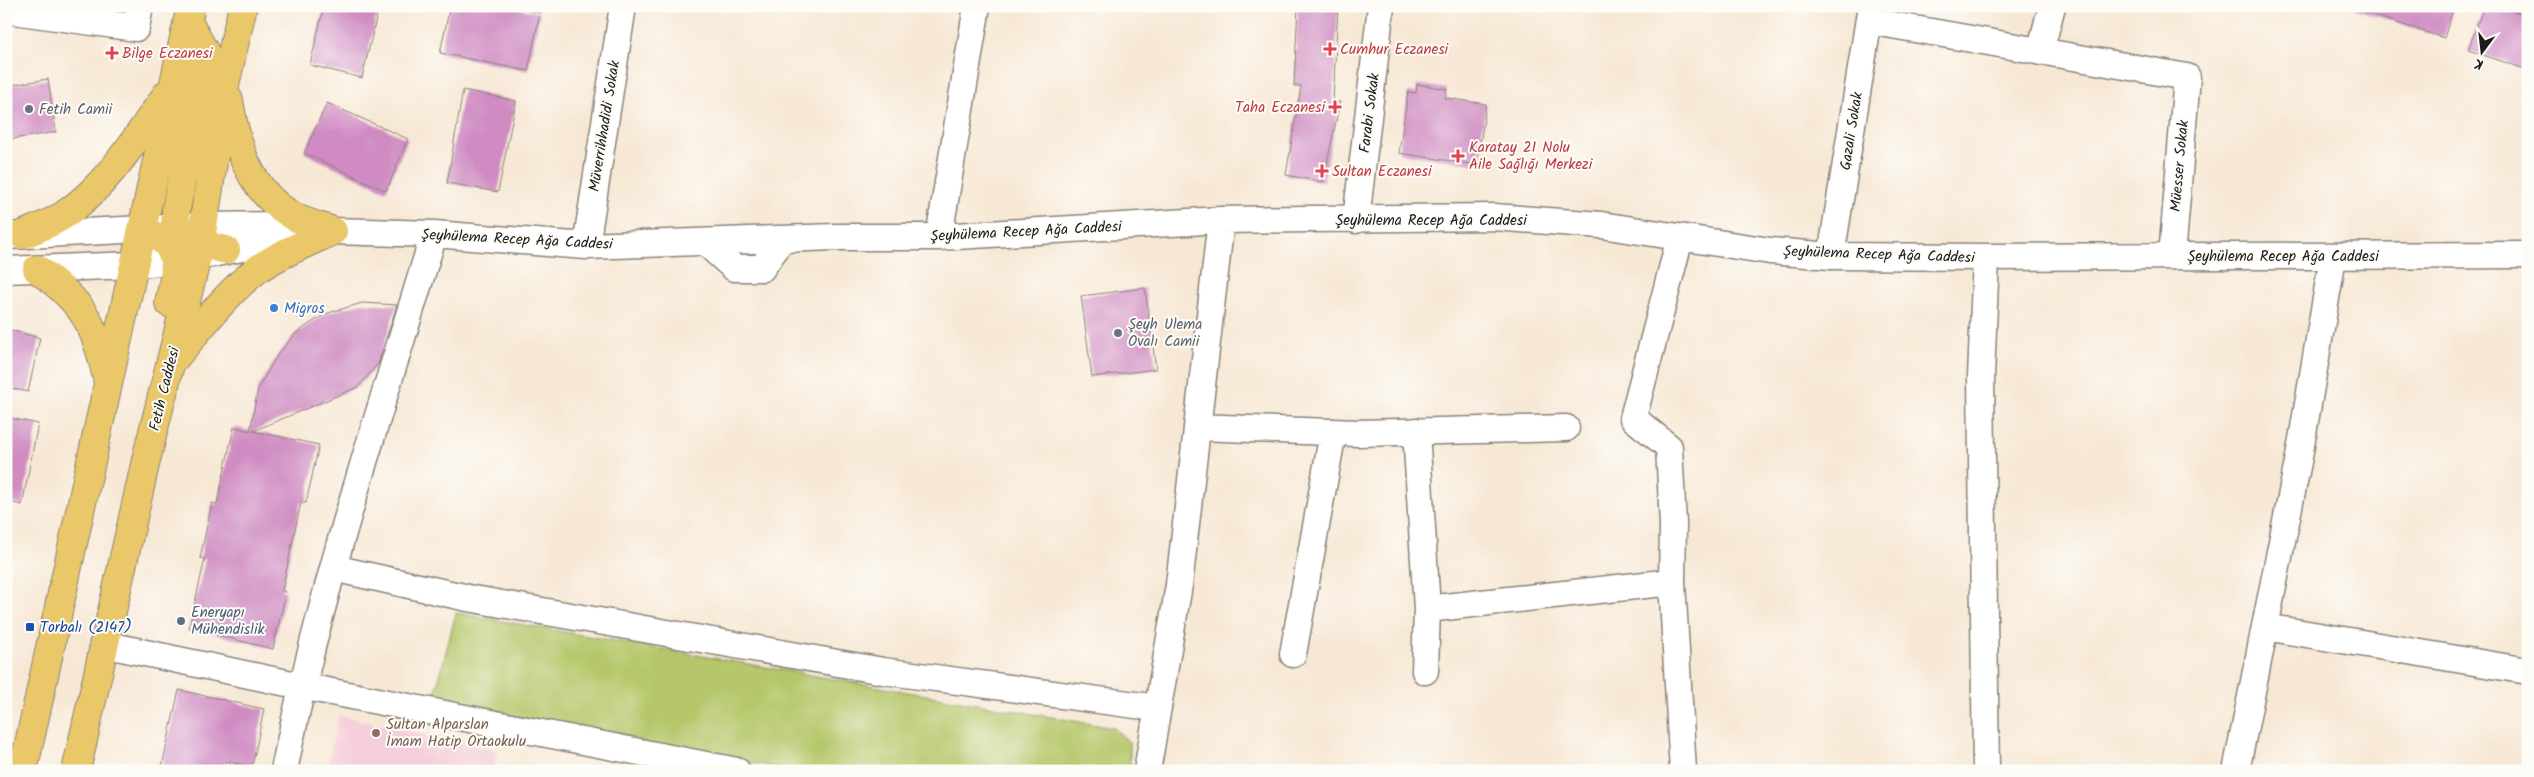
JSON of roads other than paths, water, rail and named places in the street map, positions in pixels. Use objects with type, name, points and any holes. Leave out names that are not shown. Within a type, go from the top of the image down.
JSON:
[{"type":"main road","name":"Fetih Caddesi","points":[[76,771],[103,644],[146,460],[200,248],[226,80],[243,6]]},
{"type":"main road","points":[[23,771],[189,14]]},
{"type":"main road","points":[[189,14],[206,54],[176,210],[175,227],[184,239],[200,248]]},
{"type":"main road","points":[[226,80],[232,122],[244,162],[266,196],[294,216],[333,231]]},
{"type":"main road","points":[[14,235],[64,215],[100,184],[132,145],[175,83]]},
{"type":"main road","points":[[141,229],[167,244],[200,248]]},
{"type":"main road","points":[[171,362],[220,305],[258,270],[287,252],[333,231]]},
{"type":"main road","points":[[146,460],[147,411],[174,278],[200,248]]},
{"type":"main road","points":[[37,270],[65,289],[86,315],[101,349],[108,384]]},
{"type":"street","points":[[6,10],[136,28],[140,6]]},
{"type":"street","name":"Müverrihhadidi Sokak","points":[[586,246],[623,6]]},
{"type":"street","points":[[939,237],[977,6]]},
{"type":"street","name":"Farabi Sokak","points":[[1356,220],[1381,6]]},
{"type":"street","points":[[1870,14],[2040,52],[2052,6]]},
{"type":"street","name":"Gazali Sokak","points":[[1831,256],[1870,14]]},
{"type":"street","name":"Müesser Sokak","points":[[2040,52],[2187,77],[2172,256]]},
{"type":"street","name":"Şeyhülema Recep Ağa Caddesi","points":[[6,270],[133,265],[200,248],[276,225],[333,231],[434,234],[586,246],[782,239],[939,237],[1222,220],[1494,217],[1601,225],[1770,251],[1831,256],[1986,258],[2528,255]]},
{"type":"street","points":[[1147,771],[1179,585],[1222,220]]},
{"type":"street","points":[[14,235],[175,227]]},
{"type":"street","points":[[284,771],[301,686],[333,568],[434,234]]},
{"type":"street","points":[[1680,238],[1633,418],[1669,447],[1673,524],[1672,582],[1683,771]]},
{"type":"street","points":[[2236,771],[2299,457],[2333,257]]},
{"type":"street","points":[[1986,258],[1981,377],[1986,771]]},
{"type":"street","points":[[1197,427],[1333,432],[1566,428]]},
{"type":"street","points":[[1416,431],[1427,609],[1425,671]]},
{"type":"street","points":[[1293,654],[1333,432]]},
{"type":"street","points":[[333,568],[468,598],[883,671],[1158,708]]},
{"type":"street","points":[[1427,609],[1672,582]]},
{"type":"street","points":[[2265,627],[2528,671]]},
{"type":"street","points":[[103,644],[301,686],[737,771]]},
{"type":"place","name":"Cumhur Eczanesi","points":[[1330,49]]},
{"type":"place","name":"Bilge Eczanesi","points":[[112,53]]},
{"type":"place","name":"Taha Eczanesi","points":[[1335,107]]},
{"type":"place","name":"Fetih Camii","points":[[29,109]]},
{"type":"place","name":"Karatay 21 Nolu Aile Sağlığı Merkezi","points":[[1458,156]]},
{"type":"place","name":"Sultan Eczanesi","points":[[1322,171]]},
{"type":"place","name":"Migros","points":[[274,308]]},
{"type":"place","name":"Şeyh Ulema Ovalı Camii","points":[[1118,333]]},
{"type":"place","name":"Eneryapı Mühendislik","points":[[181,621]]},
{"type":"place","name":"Torbalı (2147)","points":[[30,627]]},
{"type":"place","name":"Sultan Alparslan İmam Hatip Ortaokulu","points":[[376,733]]}]
